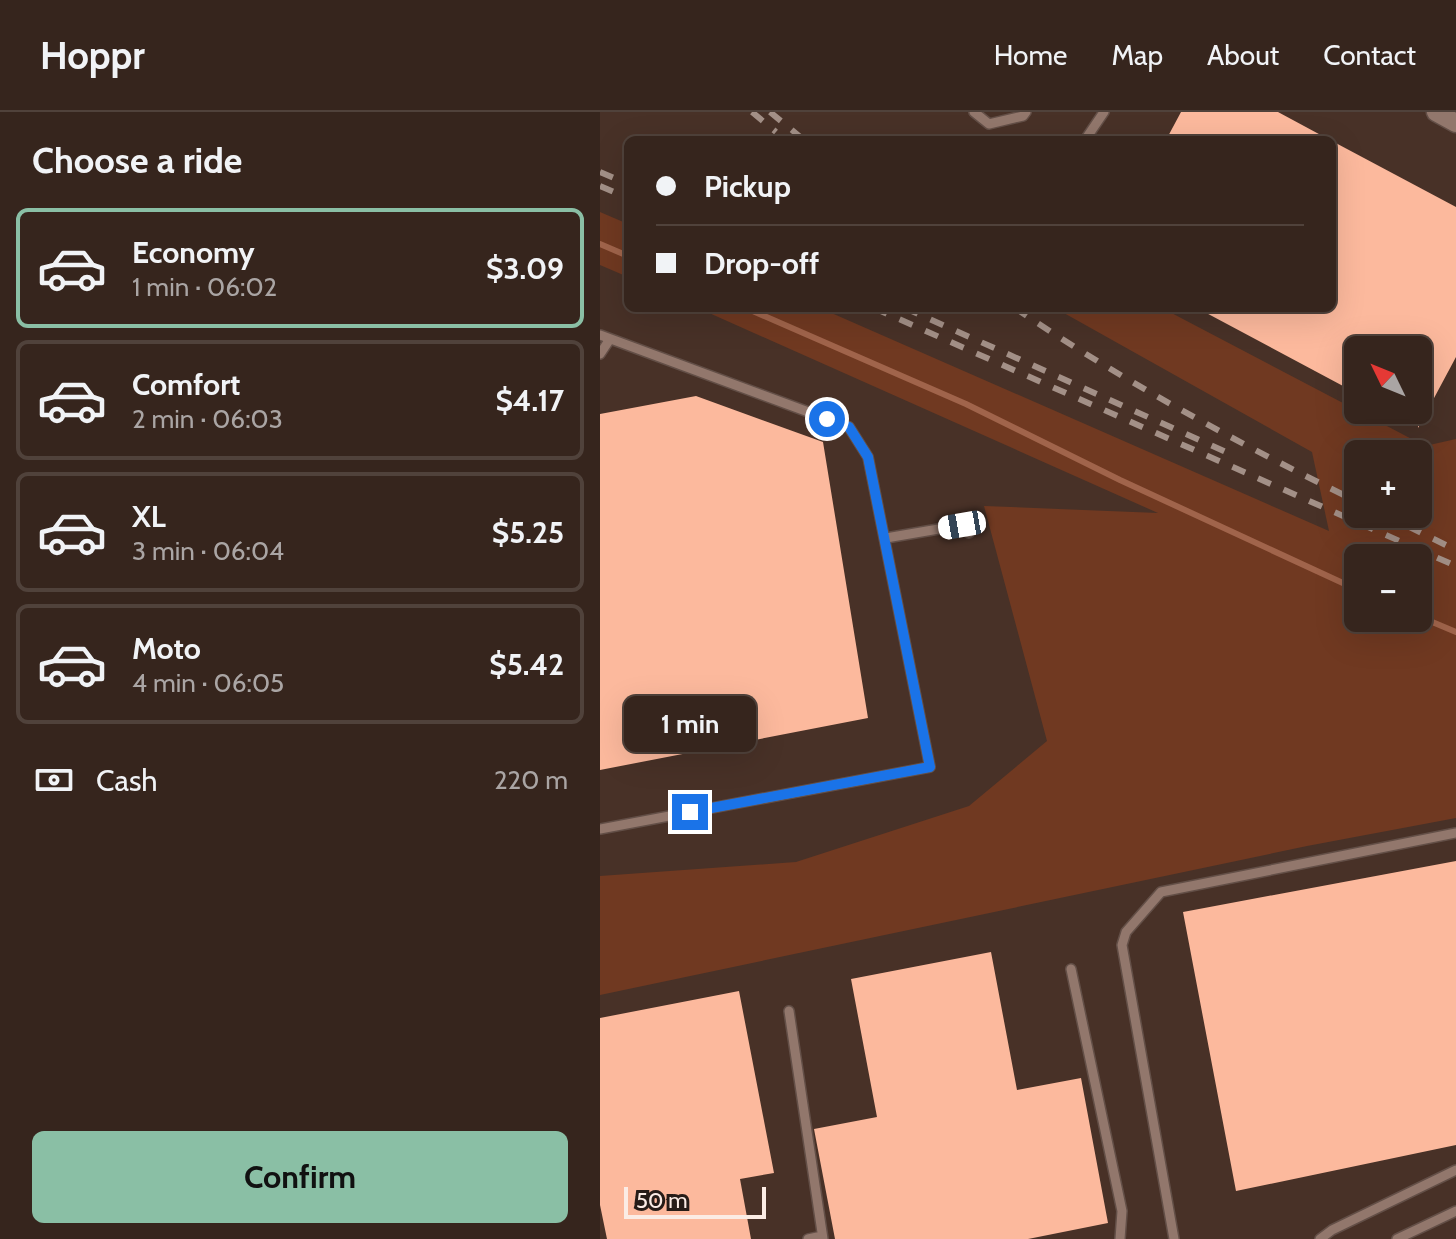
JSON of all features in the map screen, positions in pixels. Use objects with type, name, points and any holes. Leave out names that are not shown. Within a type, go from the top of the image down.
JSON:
[{"type":"street","points":[[1436,112],[1456,123]]},
{"type":"lane","points":[[974,112],[989,124],[1023,116],[1026,112]]},
{"type":"lane","points":[[1088,136],[1104,112]]},
{"type":"lane","points":[[600,354],[605,337],[849,427],[868,457],[930,767],[600,829]]},
{"type":"lane","points":[[886,538],[962,525],[969,533]]},
{"type":"lane","points":[[1174,1239],[1122,945],[1126,932],[1161,892],[1456,833]]},
{"type":"lane","points":[[1071,969],[1122,1211],[1120,1239]]},
{"type":"lane","points":[[789,1011],[822,1238],[808,1239]]},
{"type":"lane","points":[[1320,1239],[1332,1230],[1456,1170]]},
{"type":"lane","points":[[1397,1239],[1456,1211]]},
{"type":"shaded area","points":[[600,212],[624,222],[624,275],[600,265]]},
{"type":"shaded area","points":[[707,312],[829,312],[1329,531],[1312,452],[1062,312],[1170,312],[1344,403],[1344,424],[1383,424],[1414,440],[1344,440],[1344,528],[1432,528],[1432,444],[1456,439],[1456,818],[1307,846],[600,995],[600,876],[796,862],[969,806],[1047,741],[984,506],[1158,513]]},
{"type":"building","points":[[1181,112],[1278,112],[1323,136],[1168,136]]},
{"type":"building","points":[[1336,143],[1456,207],[1456,357],[1432,402],[1432,336],[1344,336],[1344,387],[1204,312],[1336,312]]},
{"type":"building","points":[[696,396],[823,442],[868,718],[600,770],[600,414]]},
{"type":"building","points":[[1456,861],[1456,1145],[1236,1191],[1183,912]]},
{"type":"building","points":[[991,952],[1017,1090],[1081,1078],[1108,1223],[1028,1239],[835,1239],[814,1129],[877,1117],[851,979]]},
{"type":"building","points":[[739,991],[774,1173],[740,1179],[751,1239],[607,1239],[600,1205],[600,1018]]},
{"type":"waterway","points":[[600,244],[624,254]]},
{"type":"waterway","points":[[755,312],[966,404],[1120,480],[1344,584]]},
{"type":"waterway","points":[[1432,622],[1456,632]]},
{"type":"railway","points":[[752,112],[776,132]]},
{"type":"railway","points":[[770,112],[799,136]]},
{"type":"railway","points":[[600,172],[624,182]]},
{"type":"railway","points":[[600,186],[624,196]]},
{"type":"railway","points":[[883,312],[1456,566]]},
{"type":"railway","points":[[914,312],[1226,452]]},
{"type":"railway","points":[[1021,312],[1183,411],[1344,495]]},
{"type":"railway","points":[[1411,528],[1456,550]]},
{"type":"route","points":[[690,812],[930,767],[868,457],[849,427],[827,419]]}]
